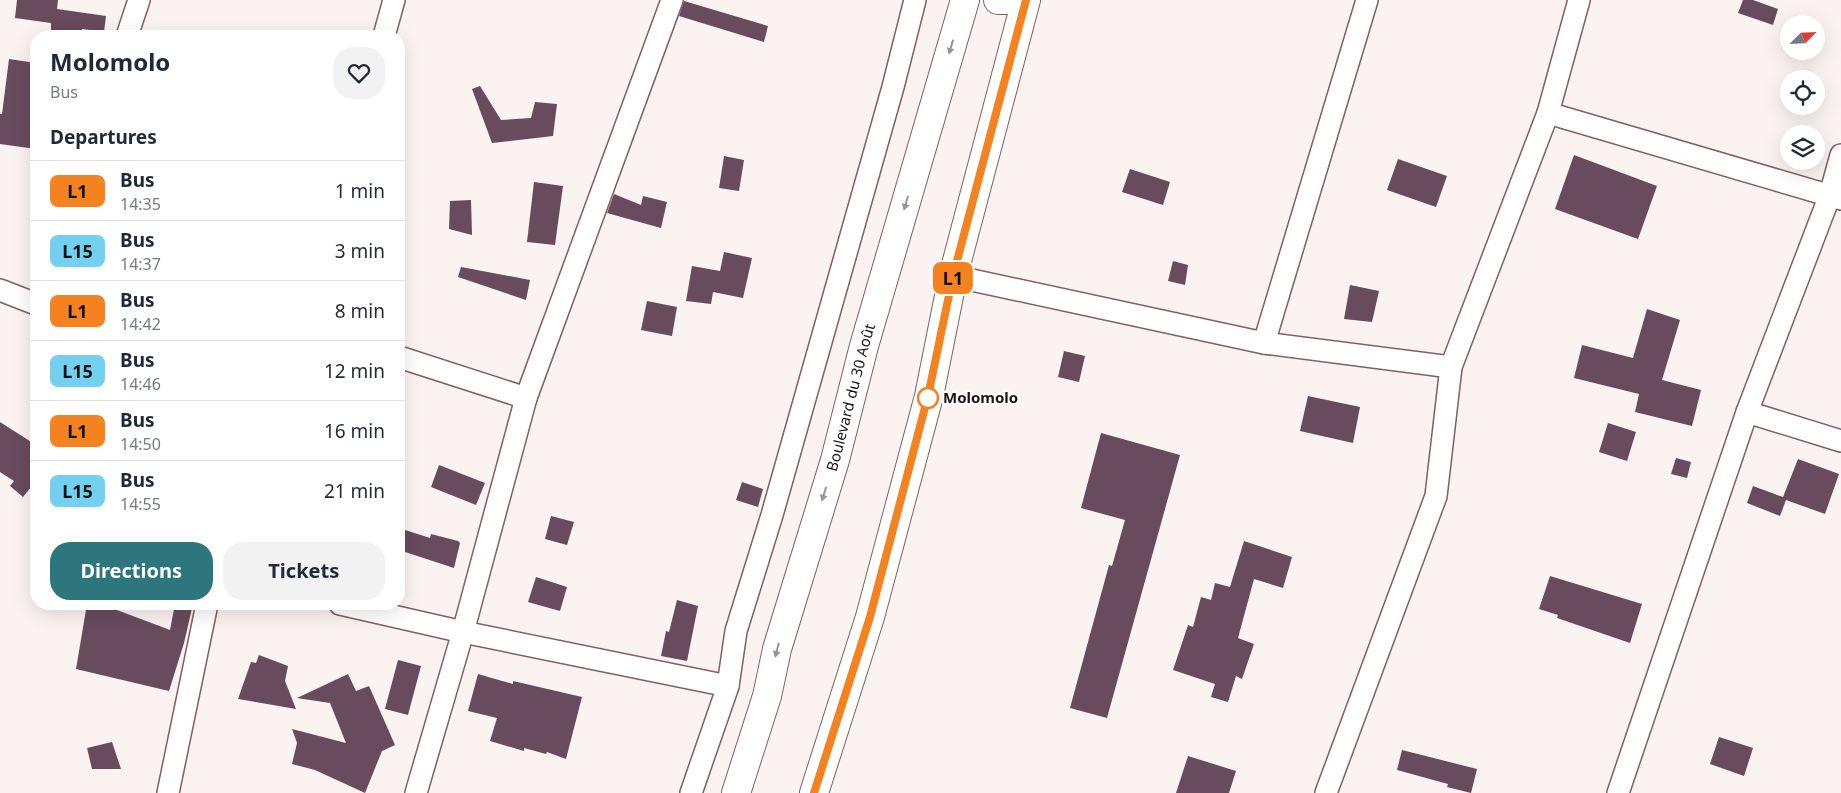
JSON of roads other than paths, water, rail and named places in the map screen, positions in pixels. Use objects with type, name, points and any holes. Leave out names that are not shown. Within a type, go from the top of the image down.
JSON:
[{"type":"highway","name":"Boulevard du 30 Août","points":[[736,793],[767,696],[777,649],[837,450],[864,346],[965,0]]},
{"type":"highway","points":[[998,0],[1020,0]]},
{"type":"highway","points":[[814,793],[870,617],[928,396],[953,276],[1026,0]]},
{"type":"street","points":[[129,30],[139,0]]},
{"type":"street","points":[[386,30],[394,0]]},
{"type":"street","points":[[416,793],[463,632],[526,398],[672,0]]},
{"type":"street","points":[[691,793],[728,686],[736,631],[775,506],[893,87],[915,0]]},
{"type":"street","points":[[1264,343],[1367,0]]},
{"type":"street","points":[[1326,793],[1436,496],[1451,367],[1548,113],[1579,0]]},
{"type":"street","points":[[1548,113],[1835,197]]},
{"type":"street","points":[[1618,793],[1747,412],[1835,197],[1841,155]]},
{"type":"street","points":[[953,276],[1264,343],[1451,367]]},
{"type":"street","points":[[0,290],[30,302]]},
{"type":"street","points":[[405,359],[526,398]]},
{"type":"street","points":[[1747,412],[1841,441]]},
{"type":"street","points":[[168,793],[205,610]]},
{"type":"street","points":[[366,610],[463,632],[728,686]]},
{"type":"place","name":"Molomolo","points":[[928,398]]}]
